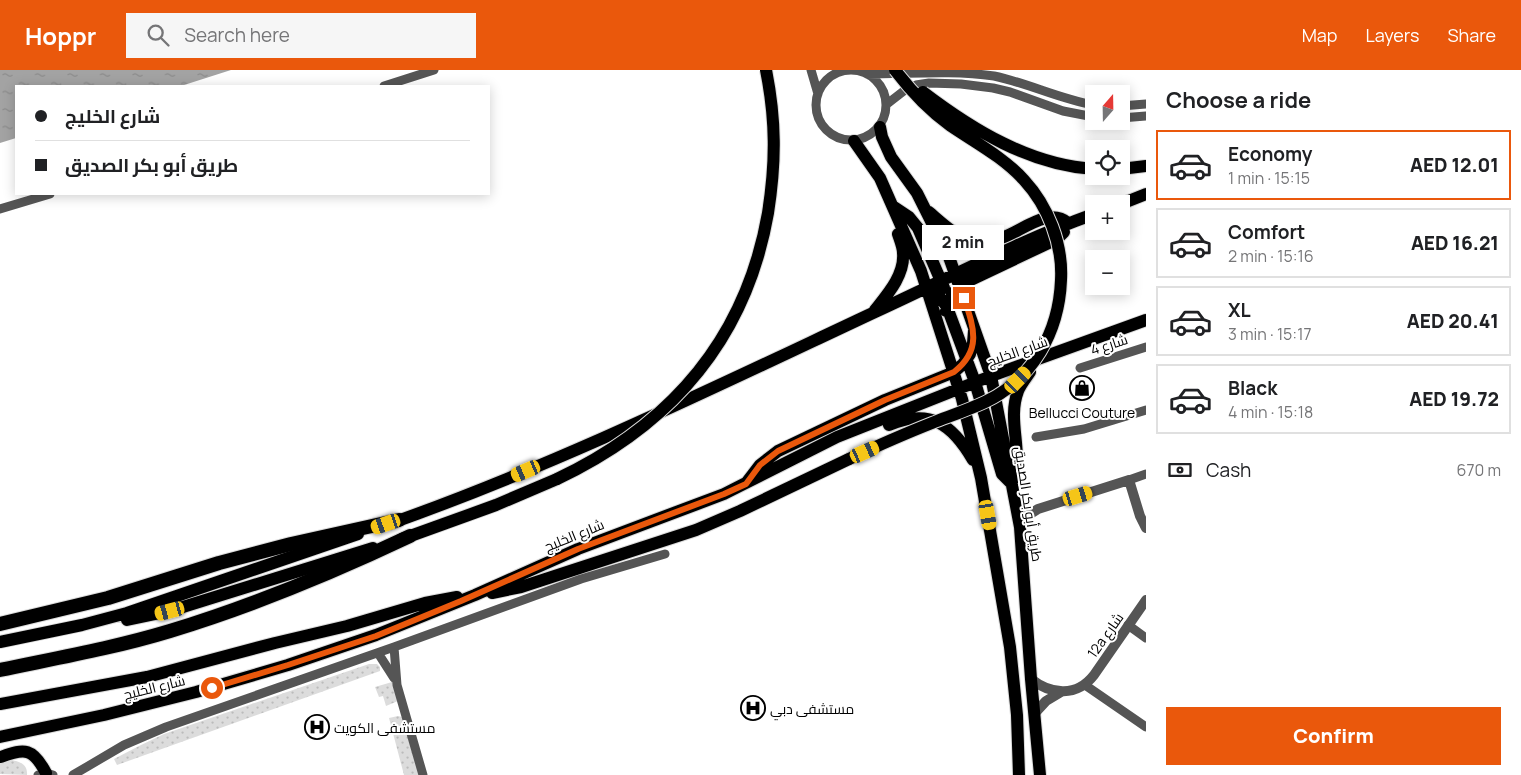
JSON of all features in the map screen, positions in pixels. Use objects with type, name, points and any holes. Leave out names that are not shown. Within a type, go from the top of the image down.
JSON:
[{"type":"highway","points":[[0,624],[108,598],[210,566],[291,544],[400,520]]},
{"type":"highway","points":[[0,670],[108,648],[205,620],[309,581],[410,536]]},
{"type":"main road","points":[[88,623],[132,619],[170,611],[410,536],[496,505],[556,480],[614,449],[632,436],[666,407],[707,360],[735,315],[749,283],[760,249],[772,188],[775,135],[772,100],[766,70]]},
{"type":"main road","points":[[897,70],[952,113],[1009,146],[1031,156],[1054,163],[1085,168]]},
{"type":"main road","points":[[0,704],[146,677],[275,642],[347,626],[425,603],[521,587],[674,538],[740,511],[912,431],[980,404],[1008,388],[1027,370],[1045,344],[1057,315],[1060,296],[1061,263],[1056,236],[1046,212],[1033,190],[1007,163],[938,115],[916,95],[897,70]]},
{"type":"main road","name":"طريق أبو بكر الصديق","points":[[880,127],[891,157],[913,186],[958,280],[991,376],[1020,527],[1040,775]]},
{"type":"main road","points":[[854,141],[876,172],[894,207],[928,288],[954,372],[981,478],[1010,647],[1017,714],[1019,775]]},
{"type":"main road","points":[[1130,168],[1146,166]]},
{"type":"main road","points":[[1130,200],[1146,194]]},
{"type":"main road","points":[[894,207],[914,222],[941,281],[968,356],[1002,474],[1012,484]]},
{"type":"main road","points":[[874,313],[899,275],[903,261],[904,253],[893,220],[894,207]]},
{"type":"main road","points":[[925,209],[958,235],[975,241],[1002,238],[1049,217],[1059,218],[1068,223]]},
{"type":"main road","points":[[0,642],[88,623],[160,603],[400,520],[491,485],[595,441],[941,281],[958,280],[1068,223],[1085,217]]},
{"type":"main road","points":[[942,336],[948,304],[958,280]]},
{"type":"main road","points":[[928,288],[948,304]]},
{"type":"main road","name":"شارع الخليج","points":[[0,737],[150,704],[270,671],[376,636],[475,595],[578,549],[746,484],[837,437],[958,388],[1146,320]]},
{"type":"main road","points":[[746,484],[760,465],[778,451],[885,400],[954,372],[968,356],[973,343],[973,326]]},
{"type":"main road","points":[[968,356],[991,376]]},
{"type":"main road","points":[[1012,484],[1018,457],[1013,419],[1016,399],[1021,386],[1044,357]]},
{"type":"main road","points":[[837,437],[851,438],[862,436],[909,418],[928,419],[939,423],[962,443],[973,459],[981,478]]},
{"type":"main road","points":[[0,757],[25,759],[44,774]]},
{"type":"main road","points":[[1018,762],[1023,775]]},
{"type":"street","points":[[387,85],[434,70]]},
{"type":"street","points":[[812,70],[819,91]]},
{"type":"street","points":[[818,70],[819,91]]},
{"type":"street","points":[[867,74],[881,86],[887,104],[885,116],[880,127],[866,138],[854,141],[837,138],[823,127],[817,114],[816,100],[825,82],[836,74],[849,70],[867,74],[934,70],[971,71],[1013,81],[1050,94],[1085,103]]},
{"type":"street","points":[[887,104],[905,90],[916,85],[928,83],[961,84],[993,88],[1063,111],[1085,115]]},
{"type":"street","points":[[1130,105],[1146,104]]},
{"type":"street","points":[[1130,117],[1146,116]]},
{"type":"street","points":[[0,209],[47,195]]},
{"type":"street","name":"شارع 4","points":[[1080,368],[1146,347]]},
{"type":"street","points":[[1036,438],[1084,429],[1146,410]]},
{"type":"street","points":[[1020,527],[1032,512],[1050,504],[1146,474]]},
{"type":"street","points":[[1129,480],[1140,516],[1146,528]]},
{"type":"street","points":[[72,774],[124,745],[166,727],[394,648],[581,579],[665,554]]},
{"type":"street","name":"12a شارع","points":[[1085,685],[1146,600]]},
{"type":"street","points":[[1128,625],[1146,638]]},
{"type":"street","points":[[394,648],[398,686],[422,775]]},
{"type":"street","points":[[378,653],[398,686]]},
{"type":"street","points":[[1031,679],[1045,688],[1061,692],[1085,685],[1146,727]]},
{"type":"street","points":[[1034,714],[1046,701],[1061,692]]},
{"type":"shaded area","points":[[369,664],[377,664],[380,667],[380,671],[117,765],[114,759],[164,734]]},
{"type":"shaded area","points":[[392,682],[398,701],[386,706],[383,696],[379,697],[375,687]]},
{"type":"shaded area","points":[[402,717],[419,775],[404,775],[389,718]]},
{"type":"shaded area","points":[[10,760],[22,764],[26,768],[27,775],[0,774],[0,761]]},
{"type":"water","points":[[0,70],[231,70],[184,85],[15,85],[15,138],[0,143]]},
{"type":"place","name":"Bellucci Couture","points":[[1082,388]]},
{"type":"place","name":"مستشفى دبي","points":[[753,708]]},
{"type":"place","name":"مستشفى الكويت","points":[[317,727]]},
{"type":"route","points":[[212,688],[376,636],[578,549],[746,484],[760,465],[778,451],[885,400],[954,372],[959,368],[970,354],[974,337],[973,326],[964,298]]}]
